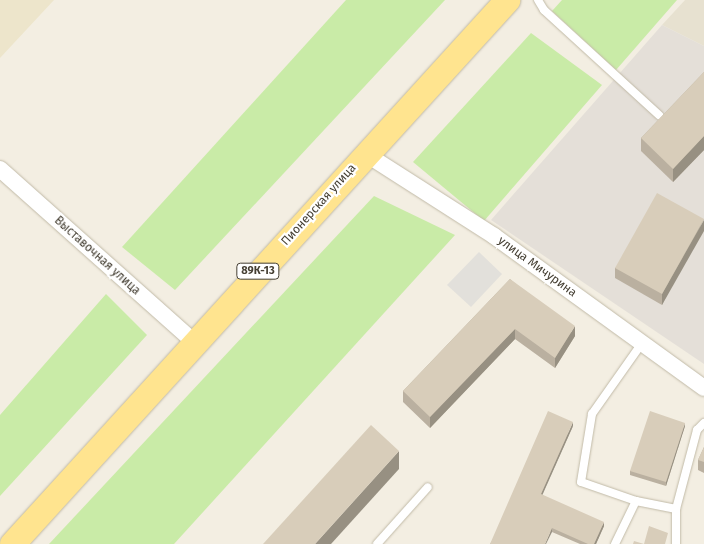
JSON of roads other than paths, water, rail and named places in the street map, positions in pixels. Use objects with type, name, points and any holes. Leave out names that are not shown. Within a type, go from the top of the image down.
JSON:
[{"type":"main road","name":"Пионерская улица","points":[[12,544],[506,0]]},
{"type":"street","name":"улица Мичурина","points":[[366,154],[494,236],[704,388]]},
{"type":"street","name":"Выставочная улица","points":[[0,169],[194,342]]},
{"type":"lane","points":[[538,0],[544,10],[659,115]]},
{"type":"lane","points":[[642,343],[592,414],[581,482],[636,501],[676,509]]},
{"type":"lane","points":[[676,544],[676,509],[697,430],[704,423]]},
{"type":"lane","points":[[377,544],[428,487]]},
{"type":"lane","points":[[615,544],[636,501]]}]
